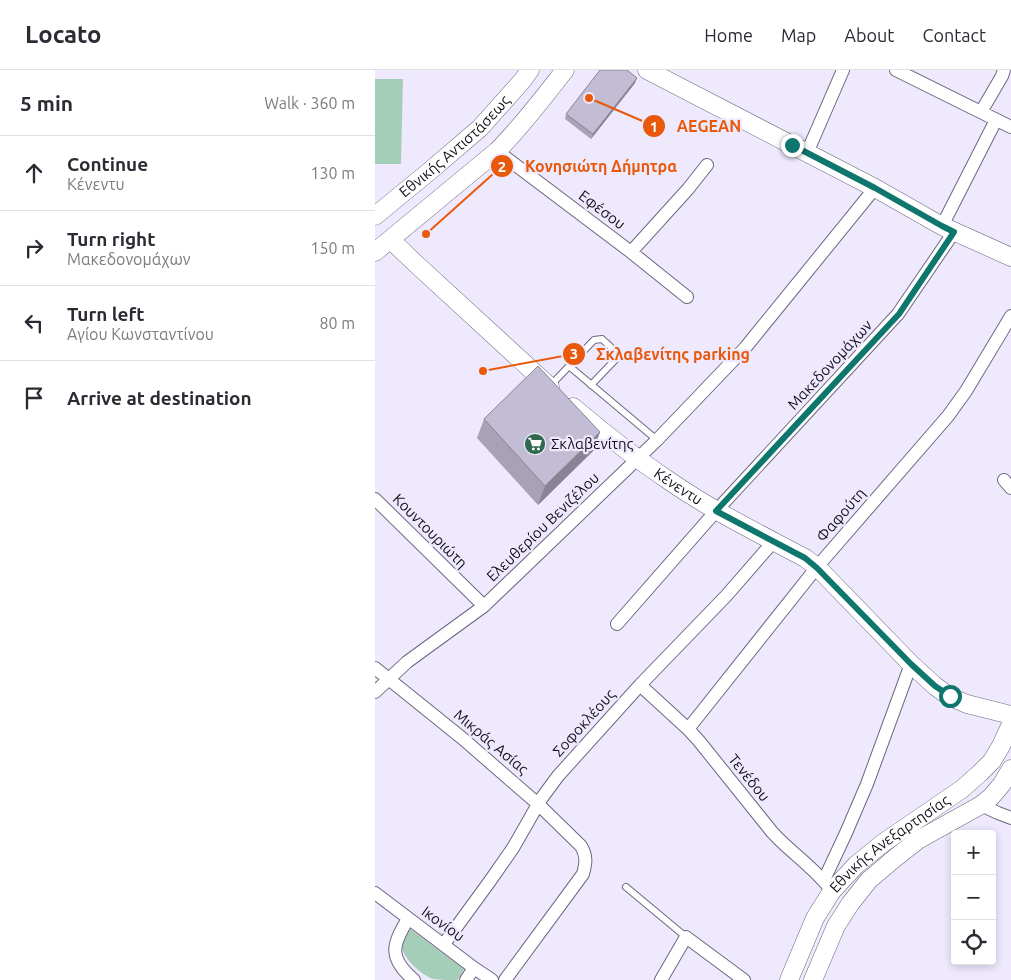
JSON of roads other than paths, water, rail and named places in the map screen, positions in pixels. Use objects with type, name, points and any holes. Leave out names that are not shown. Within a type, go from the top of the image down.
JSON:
[{"type":"street","name":"Εθνικής Αντιστάσεως","points":[[375,216],[479,128],[530,70]]},
{"type":"street","name":"Εθνικής Αντιστάσεως","points":[[375,252],[497,151],[521,126],[565,70]]},
{"type":"street","points":[[647,70],[875,188],[948,229],[1011,258]]},
{"type":"street","points":[[807,153],[843,70]]},
{"type":"street","points":[[896,70],[1011,127]]},
{"type":"street","points":[[981,112],[1004,70]]},
{"type":"street","name":"Μακεδονομάχων","points":[[617,624],[716,511],[899,314],[948,229],[996,120]]},
{"type":"street","name":"Εφέσου","points":[[497,151],[631,252],[687,297]]},
{"type":"street","points":[[631,252],[707,165]]},
{"type":"street","name":"Ελευθερίου Βενιζέλου","points":[[375,692],[407,662],[484,606],[657,440],[745,348],[875,188]]},
{"type":"street","name":"Κένεντυ","points":[[391,240],[549,387],[620,446],[668,481],[716,511],[805,558],[935,686],[967,704],[1011,715]]},
{"type":"street","name":"Φαφούτη","points":[[688,729],[817,568],[948,416],[1011,316]]},
{"type":"street","name":"Κουντουριώτη","points":[[375,499],[484,606]]},
{"type":"street","name":"Σοφοκλέους","points":[[444,944],[513,848],[538,804],[558,776],[640,685],[726,596],[773,542]]},
{"type":"street","points":[[828,885],[911,664]]},
{"type":"street","name":"Μικράς Ασίας","points":[[375,668],[462,738],[538,804],[581,846],[585,854],[586,863],[583,874],[505,980]]},
{"type":"street","name":"Τενέδου","points":[[640,685],[688,729],[772,832],[828,885]]},
{"type":"street","name":"Εθνικής Ανεξαρτησίας","points":[[789,980],[828,885],[883,843],[962,789],[992,761],[1011,724]]},
{"type":"street","points":[[813,980],[836,926],[869,880],[918,840],[981,805],[1002,784],[1011,769]]},
{"type":"street","points":[[981,805],[1011,818]]},
{"type":"street","name":"Ικονίου","points":[[375,893],[492,980]]},
{"type":"street","points":[[408,918],[398,936],[395,951],[397,962],[414,980]]},
{"type":"street","points":[[661,980],[686,936],[744,980]]},
{"type":"street","points":[[465,980],[474,968]]},
{"type":"lane","points":[[549,387],[594,340],[601,339],[615,351],[616,357],[591,386]]},
{"type":"lane","points":[[569,366],[657,440]]},
{"type":"lane","points":[[627,887],[686,936]]},
{"type":"place","name":"AEGEAN","points":[[589,98]]},
{"type":"place","name":"Κονησιώτη Δήμητρα","points":[[426,234]]},
{"type":"place","name":"Σκλαβενίτης parking","points":[[483,371]]},
{"type":"place","name":"Σκλαβενίτης","points":[[535,444]]}]
